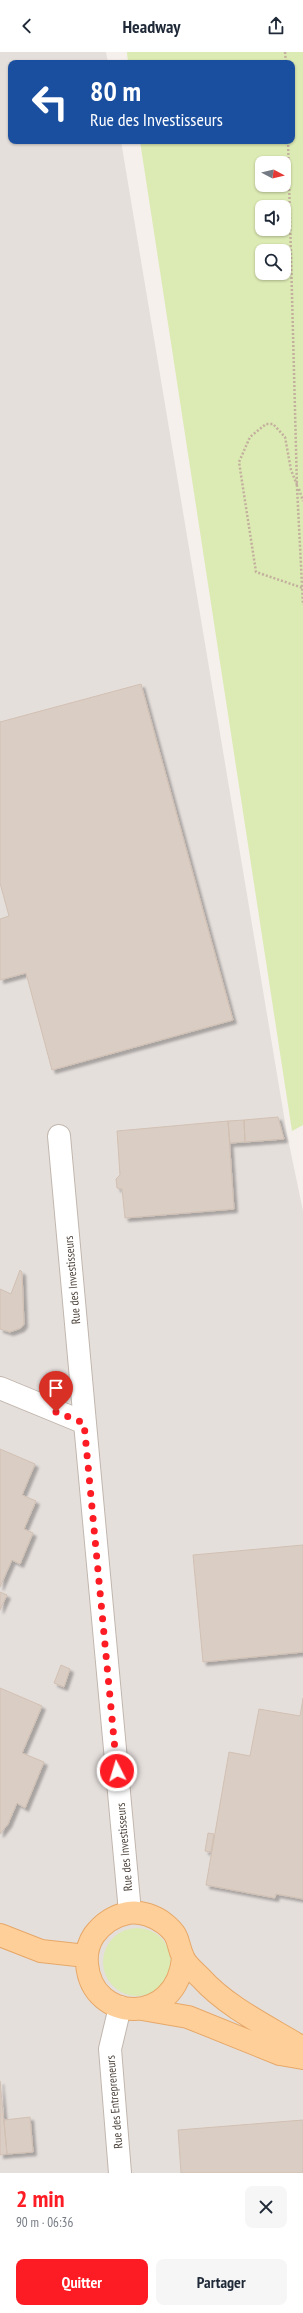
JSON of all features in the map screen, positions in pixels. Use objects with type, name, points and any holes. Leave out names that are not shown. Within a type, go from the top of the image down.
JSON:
[{"type":"main road","points":[[141,2009],[161,2002],[174,1990],[182,1974],[183,1958],[180,1943],[172,1929],[160,1919],[145,1913],[130,1912],[114,1917],[100,1927],[91,1940],[86,1956],[88,1973],[94,1988],[105,2000],[120,2007],[188,2017],[280,2054],[303,2058]]},
{"type":"main road","points":[[0,1935],[41,1951],[86,1956]]},
{"type":"main road","points":[[183,1958],[221,1997],[303,2048]]},
{"type":"lane","name":"Rue des Investisseurs","points":[[60,1136],[84,1423],[130,1912]]},
{"type":"lane","points":[[0,1388],[84,1423]]},
{"type":"lane","name":"Rue des Entrepreneurs","points":[[120,2007],[110,2049],[120,2173]]},
{"type":"path","points":[[288,144],[303,605]]},
{"type":"path","points":[[303,501],[291,470],[285,437],[273,424],[266,424],[250,437],[239,462],[256,572],[303,588]]},
{"type":"shaded area","points":[[0,52],[106,52],[107,60],[8,60],[8,144],[122,144],[287,1134],[303,1211],[303,2173],[0,2173]]},
{"type":"green space","points":[[127,52],[303,52],[303,1125],[292,1131],[140,144],[295,144],[295,60],[128,60]]},
{"type":"green space","points":[[130,1928],[144,1928],[156,1933],[166,1943],[171,1955],[171,1969],[166,1981],[156,1991],[144,1996],[130,1996],[118,1991],[108,1981],[103,1969],[103,1955],[108,1943],[118,1933]]},
{"type":"building","points":[[141,684],[233,1020],[52,1070],[26,973],[0,980],[0,919],[9,916],[0,883],[0,722]]},
{"type":"building","points":[[278,1117],[284,1139],[245,1142],[244,1120]]},
{"type":"building","points":[[244,1120],[245,1142],[230,1143],[228,1121]]},
{"type":"building","points":[[228,1121],[234,1209],[125,1218],[122,1189],[117,1188],[116,1179],[120,1175],[117,1131]]},
{"type":"building","points":[[20,1270],[22,1272],[24,1324],[21,1328],[10,1332],[0,1329],[0,1289],[11,1294]]},
{"type":"building","points":[[0,1449],[35,1464],[22,1495],[36,1501],[24,1529],[33,1533],[20,1564],[12,1560],[0,1587]]},
{"type":"building","points":[[303,1545],[303,1652],[203,1662],[193,1555]]},
{"type":"building","points":[[0,1592],[7,1595],[0,1610]]},
{"type":"building","points":[[61,1665],[70,1669],[64,1687],[54,1683]]},
{"type":"building","points":[[0,1688],[42,1706],[22,1753],[44,1762],[25,1808],[17,1803],[8,1824],[0,1834]]},
{"type":"building","points":[[303,1698],[303,1899],[276,1894],[275,1898],[206,1885],[229,1752],[250,1756],[259,1709],[300,1716]]},
{"type":"building","points":[[208,1833],[214,1834],[211,1852],[205,1851]]},
{"type":"building","points":[[0,2081],[7,2154],[0,2155]]},
{"type":"building","points":[[30,2117],[33,2152],[7,2154],[4,2120]]},
{"type":"building","points":[[303,2120],[303,2173],[181,2173],[178,2130]]},
{"type":"route","points":[[56,1412],[84,1423],[117,1771]]}]
